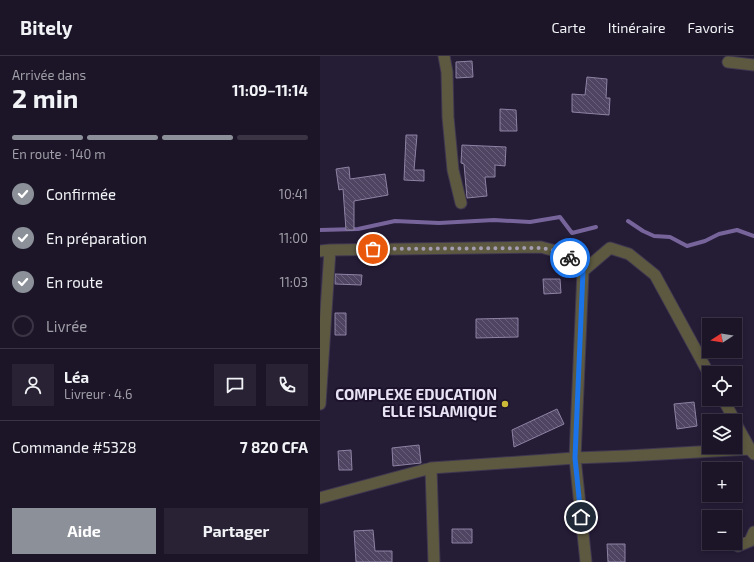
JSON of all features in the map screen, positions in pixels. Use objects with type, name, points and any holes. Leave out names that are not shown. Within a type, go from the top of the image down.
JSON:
[{"type":"street","points":[[444,56],[447,72],[448,118],[453,170],[461,203]]},
{"type":"street","points":[[728,62],[754,66]]},
{"type":"street","points":[[320,404],[325,250],[541,248],[563,252],[583,271]]},
{"type":"street","points":[[586,562],[575,458],[583,271],[610,248],[629,254],[655,275],[705,366]]},
{"type":"street","points":[[320,498],[431,468],[575,458],[752,451],[742,433]]},
{"type":"street","points":[[431,468],[434,562]]},
{"type":"street","points":[[742,544],[750,541],[754,532]]},
{"type":"building","points":[[472,61],[473,77],[456,78],[456,62]]},
{"type":"building","points":[[587,77],[607,79],[606,98],[610,98],[609,115],[572,112],[572,94],[585,95]]},
{"type":"building","points":[[500,109],[516,110],[517,131],[500,131]]},
{"type":"building","points":[[406,135],[417,135],[414,170],[424,170],[424,181],[404,180]]},
{"type":"building","points":[[462,145],[506,147],[505,166],[495,165],[495,177],[485,177],[487,196],[467,198],[464,164],[461,163]]},
{"type":"building","points":[[349,167],[350,179],[385,174],[388,195],[354,201],[354,230],[346,230],[343,189],[339,190],[336,169]]},
{"type":"building","points":[[335,274],[362,275],[361,285],[335,284]]},
{"type":"building","points":[[543,279],[560,279],[561,293],[544,294]]},
{"type":"building","points":[[335,313],[346,313],[346,335],[335,335]]},
{"type":"building","points":[[518,318],[518,337],[476,338],[476,319]]},
{"type":"building","points":[[694,402],[697,426],[677,429],[674,404]]},
{"type":"building","points":[[557,409],[564,424],[514,447],[512,430]]},
{"type":"building","points":[[419,445],[421,463],[393,466],[392,448]]},
{"type":"building","points":[[351,450],[352,470],[339,470],[338,451]]},
{"type":"building","points":[[452,529],[472,529],[472,543],[452,543]]},
{"type":"building","points":[[373,530],[375,551],[392,551],[392,562],[356,562],[354,531]]},
{"type":"building","points":[[607,544],[625,544],[625,562],[608,562]]},
{"type":"waterway","points":[[320,230],[358,229],[395,221],[439,223],[494,220],[530,222],[560,217],[572,233],[596,227]]},
{"type":"waterway","points":[[628,221],[654,236],[670,237],[687,246],[705,241],[719,234],[737,230],[754,236]]},
{"type":"way so far","points":[[373,249],[541,248],[563,252],[570,258]]},
{"type":"place","name":"COMPLEXE EDUCATION ELLE ISLAMIQUE","points":[[505,404]]},
{"type":"route","points":[[570,258],[583,271],[575,458],[581,517]]}]
